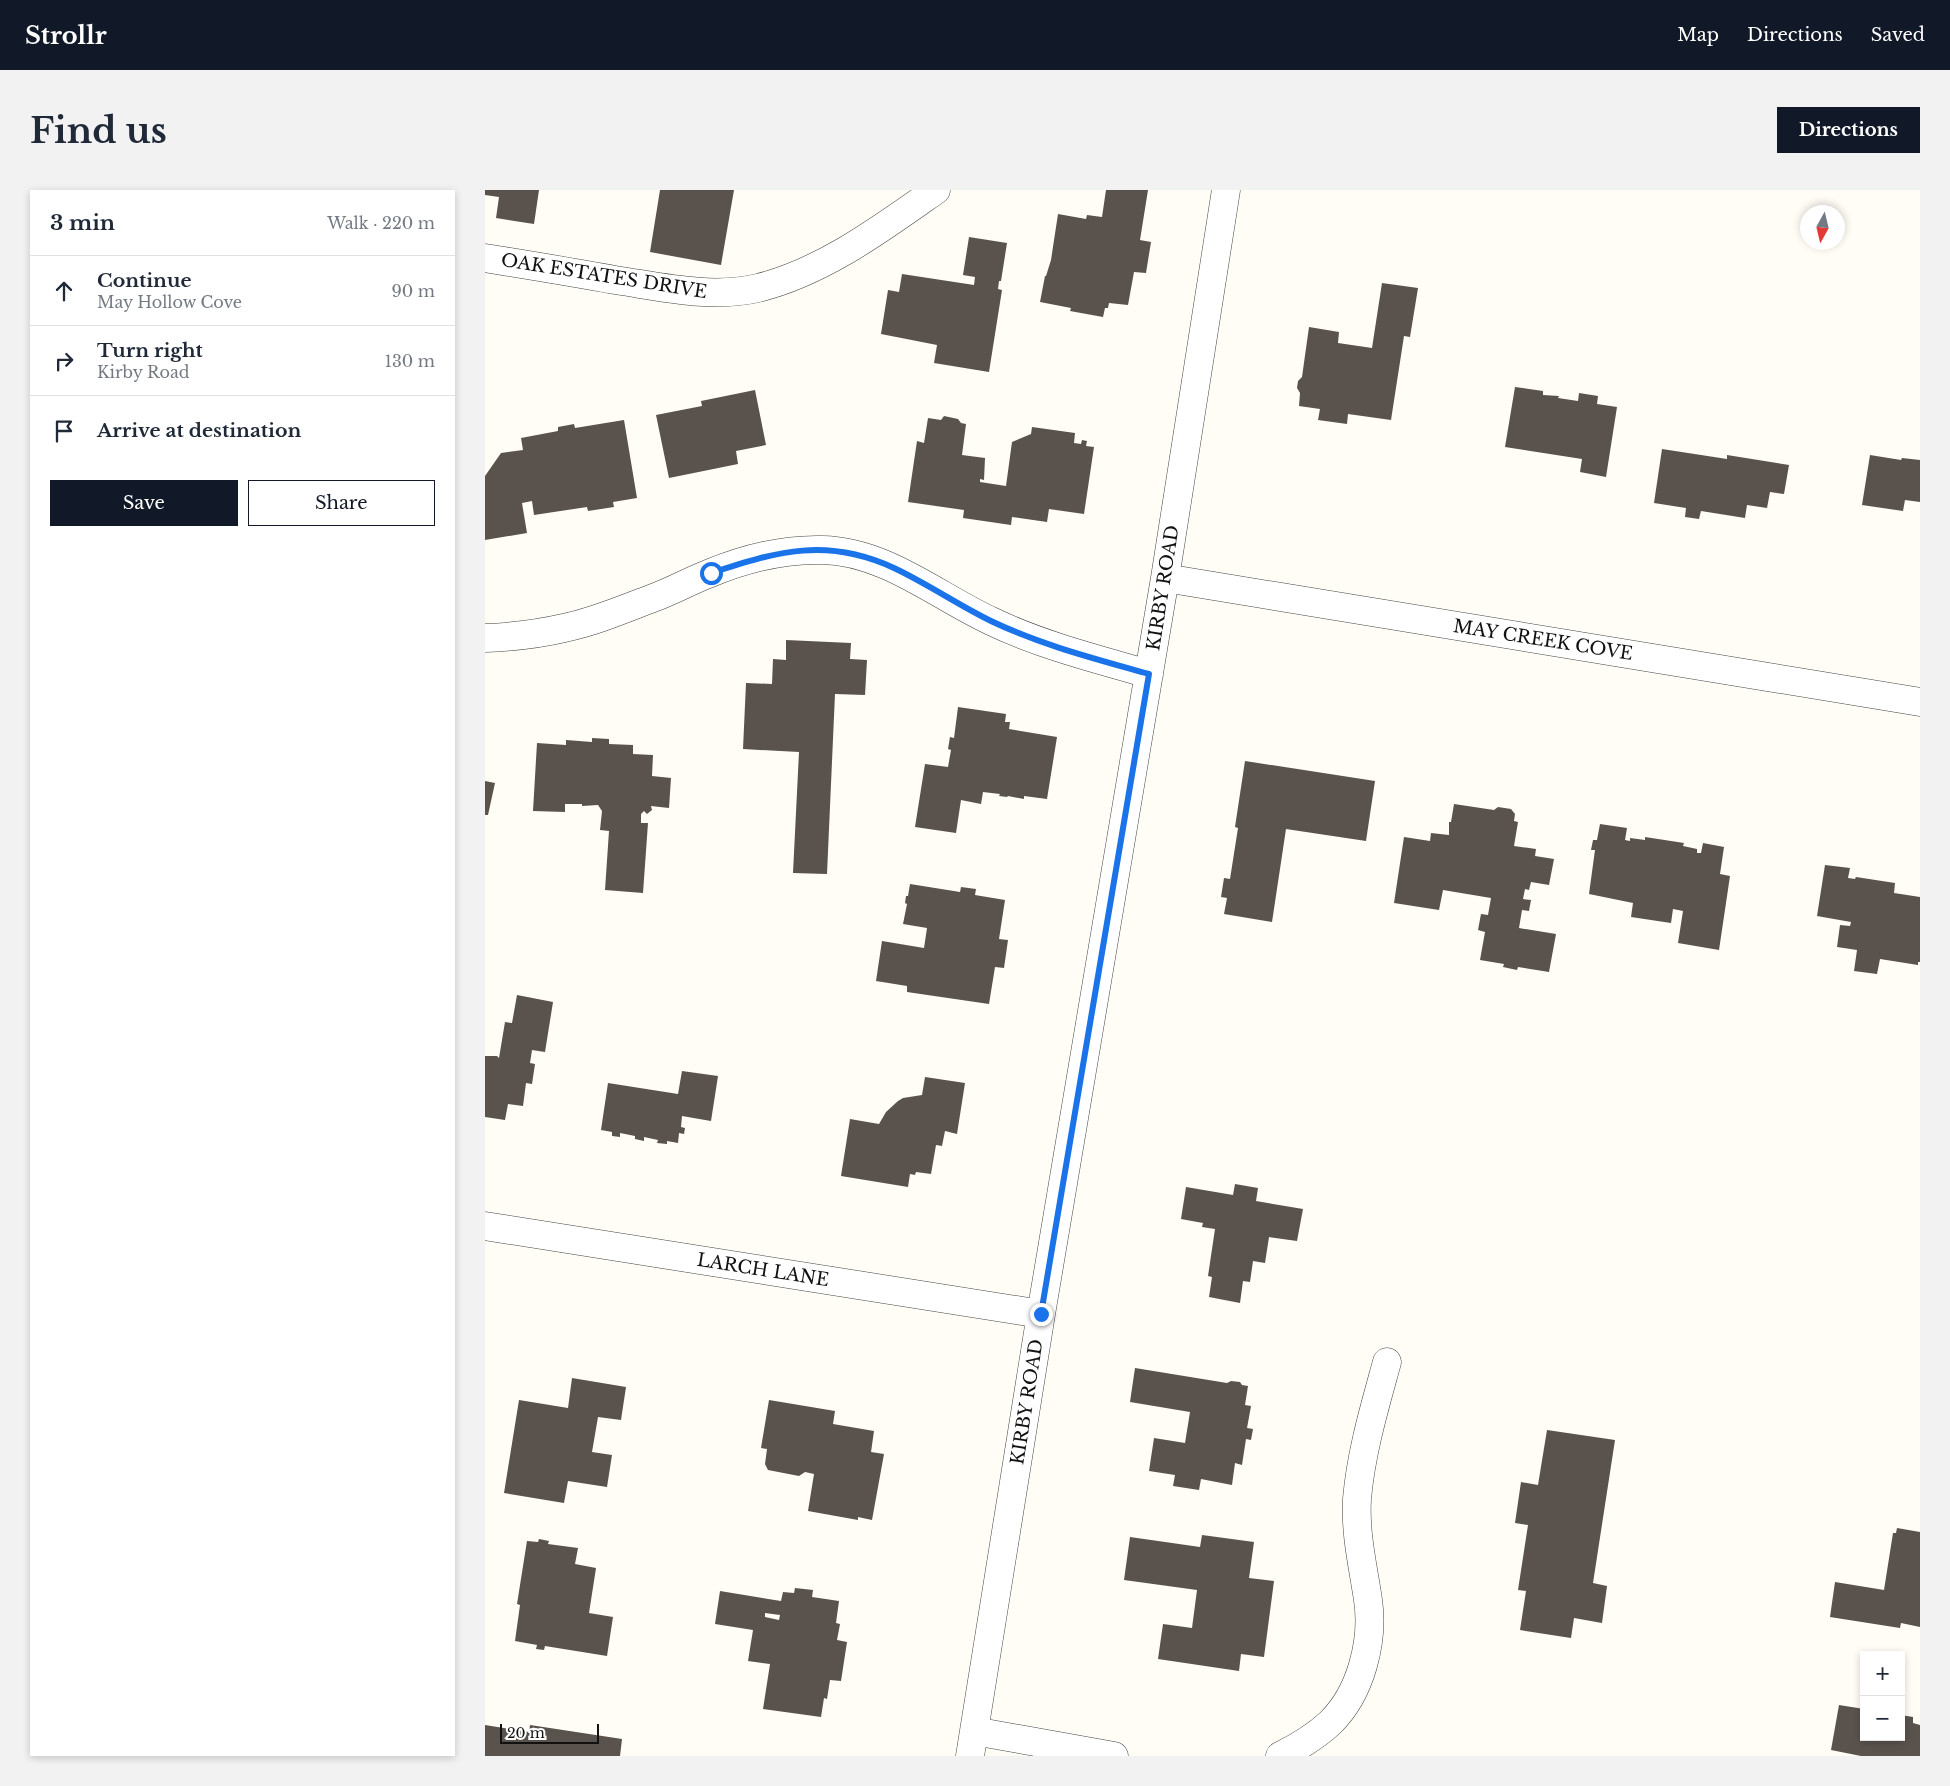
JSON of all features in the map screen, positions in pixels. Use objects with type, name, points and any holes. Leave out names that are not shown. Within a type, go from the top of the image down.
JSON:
[{"type":"street","name":"OAK ESTATES DRIVE","points":[[485,258],[676,290],[715,293],[756,288],[793,278],[836,255],[936,190]]},
{"type":"street","name":"KIRBY ROAD","points":[[972,1744],[1041,1314],[1165,578],[1226,190]]},
{"type":"street","points":[[485,638],[522,636],[565,628],[653,598],[711,573],[761,556],[823,550],[859,555],[895,569],[991,621],[1087,657],[1149,674]]},
{"type":"street","name":"MAY CREEK COVE","points":[[1165,578],[1920,702]]},
{"type":"street","name":"LARCH LANE","points":[[485,1226],[1041,1314]]},
{"type":"street","points":[[1280,1756],[1305,1744],[1331,1722],[1350,1696],[1362,1666],[1369,1631],[1368,1601],[1357,1534],[1357,1498],[1371,1420],[1387,1362]]},
{"type":"street","points":[[972,1744],[1114,1756]]},
{"type":"building","points":[[485,190],[539,190],[534,224],[496,218],[499,197],[485,195]]},
{"type":"building","points":[[660,190],[734,190],[721,265],[650,252]]},
{"type":"building","points":[[1106,190],[1148,190],[1140,240],[1151,242],[1146,273],[1134,272],[1128,305],[1109,303],[1108,308],[1105,308],[1103,317],[1070,311],[1071,308],[1040,302],[1045,276],[1051,260],[1058,214],[1086,219],[1087,215],[1102,217]]},
{"type":"building","points":[[969,237],[1007,243],[1001,281],[999,281],[998,289],[1002,290],[989,372],[934,363],[937,345],[881,334],[888,290],[899,292],[902,274],[974,285],[975,277],[963,275]]},
{"type":"building","points":[[1382,283],[1418,288],[1410,337],[1404,336],[1391,420],[1348,414],[1347,424],[1318,420],[1320,409],[1299,406],[1300,393],[1297,388],[1298,381],[1302,377],[1309,327],[1339,332],[1338,343],[1372,348]]},
{"type":"building","points":[[1515,387],[1543,391],[1543,395],[1559,396],[1558,398],[1578,401],[1579,393],[1598,396],[1597,404],[1617,407],[1606,477],[1580,472],[1582,459],[1505,447]]},
{"type":"building","points":[[755,390],[766,445],[736,451],[738,464],[669,478],[656,415],[702,406],[701,401]]},
{"type":"building","points":[[944,416],[958,419],[961,423],[966,424],[962,455],[985,458],[984,480],[980,479],[980,482],[1006,486],[1012,442],[1031,434],[1032,427],[1075,433],[1074,443],[1081,444],[1082,440],[1087,441],[1086,446],[1094,447],[1084,514],[1049,509],[1047,522],[1012,517],[1011,525],[963,518],[964,510],[908,502],[917,441],[924,443],[928,418],[941,420]]},
{"type":"building","points":[[624,420],[637,498],[613,502],[614,507],[588,511],[587,507],[534,515],[532,501],[522,503],[527,533],[485,540],[485,476],[501,453],[523,450],[521,438],[558,431],[558,427],[574,424],[575,428]]},
{"type":"building","points":[[1662,449],[1727,459],[1727,455],[1789,465],[1784,494],[1770,492],[1767,508],[1747,505],[1745,518],[1701,511],[1699,519],[1685,517],[1686,508],[1654,503]]},
{"type":"building","points":[[1870,455],[1901,460],[1902,458],[1920,460],[1920,502],[1905,500],[1903,511],[1862,505]]},
{"type":"building","points":[[786,640],[851,643],[850,659],[867,660],[865,695],[835,694],[827,874],[793,873],[799,752],[743,749],[746,683],[772,684],[773,659],[786,660]]},
{"type":"building","points":[[958,707],[1006,714],[1005,722],[1010,722],[1009,729],[1057,737],[1047,799],[1024,796],[1024,799],[983,792],[981,804],[961,800],[956,833],[915,827],[925,764],[948,767],[951,750],[948,749],[950,737],[954,738]]},
{"type":"building","points":[[592,738],[609,739],[609,744],[633,745],[633,754],[653,755],[652,776],[671,778],[669,808],[651,806],[652,810],[647,814],[644,811],[641,814],[641,823],[648,823],[643,893],[605,890],[609,831],[600,830],[602,811],[598,805],[565,804],[565,812],[533,811],[537,743],[566,745],[566,740],[592,742]]},
{"type":"building","points":[[1245,761],[1375,781],[1366,841],[1286,829],[1272,922],[1224,914],[1227,898],[1221,897],[1224,878],[1230,879],[1238,828],[1235,827]]},
{"type":"building","points":[[485,781],[495,783],[488,815],[485,815]]},
{"type":"building","points":[[1454,804],[1494,810],[1498,807],[1511,809],[1515,814],[1514,821],[1518,822],[1514,846],[1536,849],[1535,856],[1554,859],[1549,885],[1531,882],[1529,890],[1525,889],[1523,899],[1531,900],[1529,911],[1522,910],[1519,928],[1556,934],[1549,972],[1518,967],[1517,970],[1503,967],[1504,964],[1480,960],[1485,932],[1478,930],[1481,914],[1488,915],[1491,898],[1443,890],[1439,910],[1394,903],[1404,837],[1430,841],[1431,833],[1449,835],[1449,822],[1451,822]]},
{"type":"building","points":[[1600,824],[1627,828],[1625,840],[1630,841],[1630,838],[1645,840],[1645,837],[1684,843],[1683,846],[1697,849],[1697,853],[1701,853],[1703,843],[1724,847],[1720,874],[1730,876],[1719,950],[1678,943],[1683,911],[1673,909],[1671,923],[1631,917],[1633,903],[1589,894],[1595,850],[1591,850],[1593,840],[1597,840]]},
{"type":"building","points":[[1825,865],[1850,868],[1848,878],[1855,879],[1856,877],[1895,883],[1894,893],[1920,897],[1920,962],[1918,962],[1918,965],[1880,959],[1877,974],[1854,971],[1857,950],[1837,947],[1840,925],[1850,926],[1851,922],[1817,916]]},
{"type":"building","points":[[910,884],[960,892],[961,887],[976,889],[975,895],[1005,900],[999,939],[1008,940],[1004,968],[995,967],[989,1004],[907,992],[907,986],[876,981],[882,941],[924,948],[927,928],[903,924],[907,904],[905,903],[906,896],[908,896]]},
{"type":"building","points":[[517,995],[553,1002],[545,1052],[532,1050],[530,1063],[535,1064],[532,1084],[526,1083],[523,1106],[508,1104],[505,1120],[485,1117],[485,1056],[497,1056],[499,1058],[505,1022],[512,1023]]},
{"type":"building","points":[[682,1071],[718,1076],[711,1121],[682,1116],[681,1127],[685,1128],[684,1134],[679,1133],[678,1143],[667,1141],[667,1144],[657,1143],[658,1140],[644,1137],[644,1141],[635,1139],[635,1136],[620,1133],[620,1137],[612,1136],[612,1132],[601,1130],[608,1083],[678,1094]]},
{"type":"building","points":[[925,1077],[965,1083],[957,1134],[945,1131],[942,1146],[936,1145],[931,1174],[916,1172],[915,1175],[910,1174],[908,1187],[841,1176],[850,1119],[879,1124],[886,1112],[898,1101],[903,1098],[922,1095]]},
{"type":"building","points":[[1235,1184],[1258,1188],[1256,1201],[1303,1209],[1297,1241],[1269,1237],[1265,1263],[1253,1261],[1250,1282],[1243,1281],[1240,1303],[1209,1297],[1212,1277],[1208,1276],[1215,1229],[1202,1227],[1203,1223],[1181,1219],[1186,1187],[1233,1195]]},
{"type":"building","points":[[1135,1368],[1227,1383],[1231,1381],[1240,1382],[1242,1385],[1248,1386],[1245,1405],[1251,1406],[1247,1428],[1253,1429],[1251,1440],[1246,1439],[1242,1465],[1235,1463],[1232,1485],[1201,1479],[1199,1490],[1173,1486],[1175,1475],[1149,1471],[1154,1438],[1185,1443],[1190,1412],[1130,1402]]},
{"type":"building","points":[[572,1378],[626,1387],[621,1420],[598,1417],[592,1452],[612,1455],[607,1487],[568,1481],[564,1503],[504,1493],[519,1400],[568,1408]]},
{"type":"building","points":[[769,1400],[835,1411],[833,1424],[874,1431],[871,1452],[884,1454],[872,1520],[858,1517],[858,1520],[808,1511],[814,1474],[805,1472],[799,1476],[768,1470],[765,1464],[767,1449],[761,1448]]},
{"type":"building","points":[[1547,1430],[1615,1440],[1593,1583],[1607,1586],[1602,1623],[1574,1618],[1571,1638],[1520,1630],[1526,1591],[1518,1590],[1528,1525],[1515,1523],[1521,1482],[1538,1485]]},
{"type":"building","points":[[1897,1528],[1920,1532],[1920,1627],[1901,1623],[1900,1628],[1830,1617],[1835,1582],[1884,1590],[1893,1533],[1896,1533]]},
{"type":"building","points":[[1202,1535],[1254,1542],[1249,1578],[1274,1581],[1264,1657],[1241,1654],[1239,1671],[1158,1659],[1163,1624],[1192,1628],[1197,1590],[1124,1580],[1130,1537],[1200,1547]]},
{"type":"building","points":[[539,1539],[549,1541],[548,1544],[578,1548],[575,1564],[596,1568],[589,1613],[613,1617],[607,1656],[545,1646],[544,1650],[536,1649],[537,1645],[515,1641],[520,1605],[517,1604],[527,1541],[538,1542]]},
{"type":"building","points":[[795,1588],[813,1590],[812,1597],[839,1601],[836,1623],[840,1624],[837,1640],[847,1642],[841,1681],[830,1680],[827,1699],[824,1698],[821,1717],[763,1709],[770,1664],[748,1661],[753,1630],[715,1624],[720,1591],[781,1601],[783,1592],[794,1593]],"holes":[[[765,1613],[780,1615],[779,1620],[765,1617]]]},
{"type":"building","points":[[1839,1705],[1860,1708],[1860,1741],[1905,1741],[1905,1716],[1913,1717],[1913,1723],[1920,1725],[1920,1756],[1861,1756],[1831,1750]]},
{"type":"building","points":[[485,1725],[529,1732],[530,1725],[622,1739],[620,1756],[485,1756]]},
{"type":"route","points":[[711,573],[761,556],[790,552],[823,550],[859,555],[895,569],[991,621],[1037,640],[1087,657],[1149,674],[1041,1314]]}]
